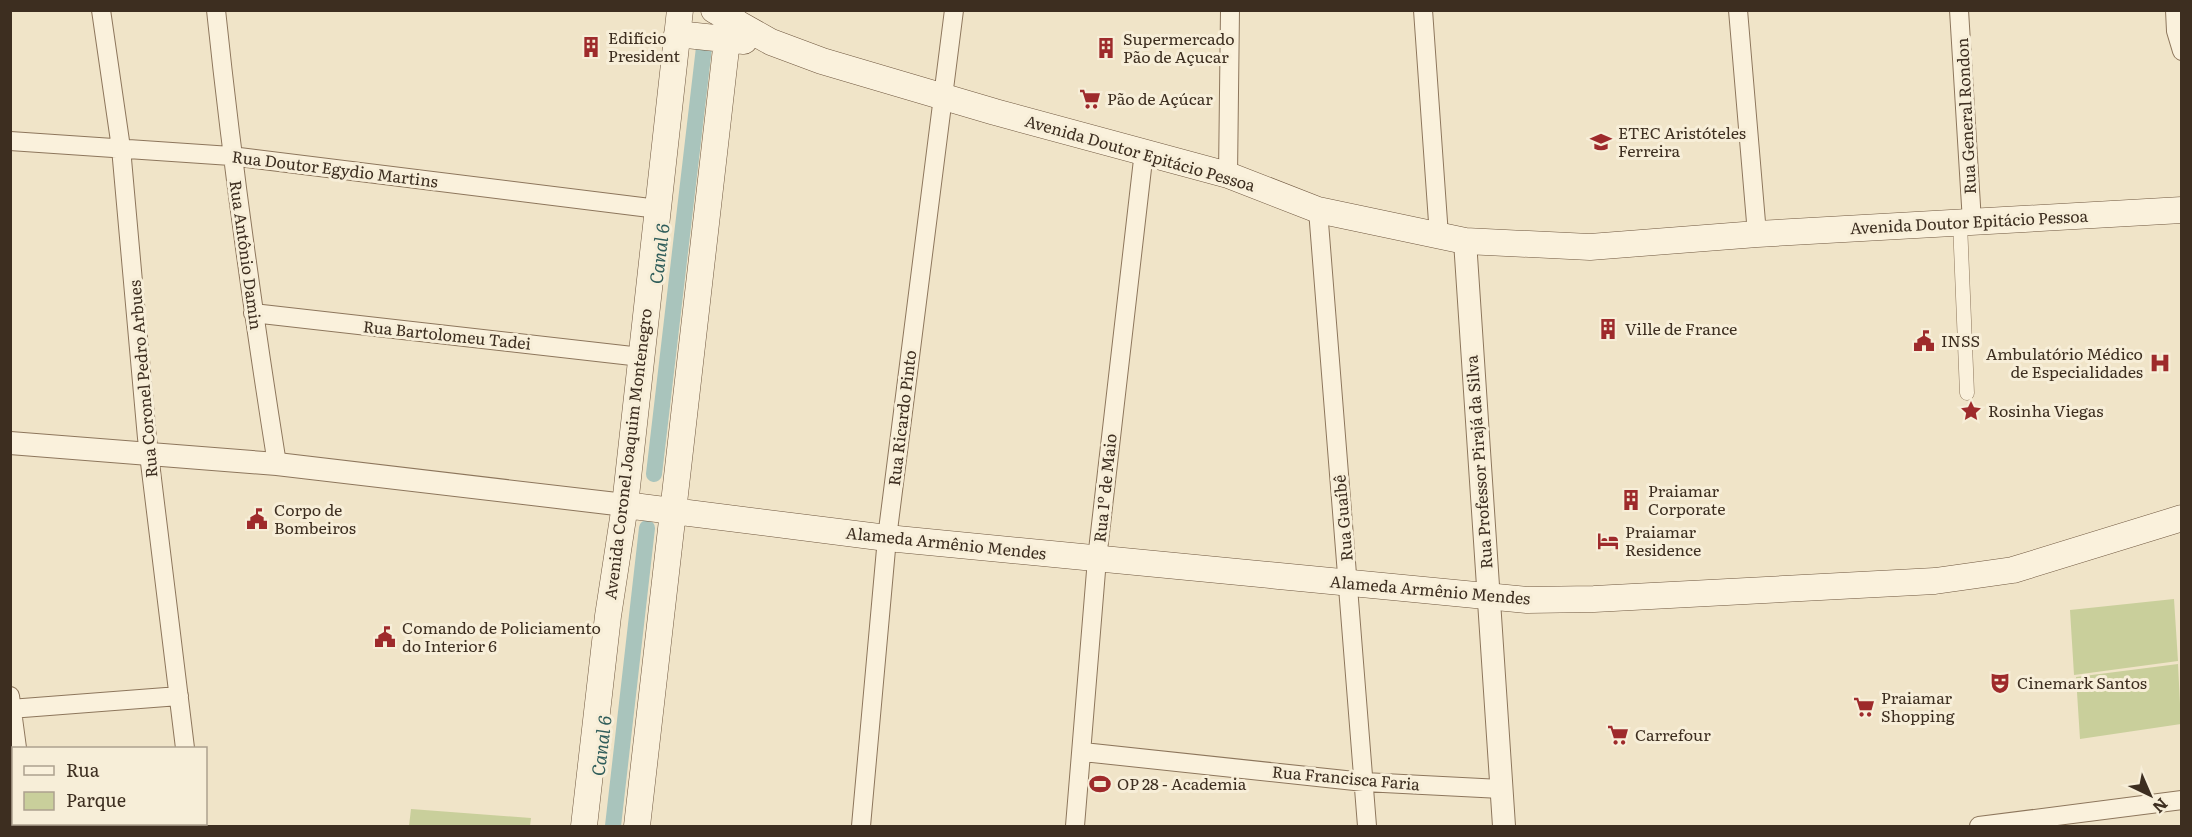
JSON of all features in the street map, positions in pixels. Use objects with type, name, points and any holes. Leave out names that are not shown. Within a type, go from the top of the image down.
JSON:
[{"type":"main road","name":"Avenida Doutor Epitácio Pessoa","points":[[726,20],[771,42],[822,61],[943,97],[1228,174],[1318,210],[1465,241],[1590,247],[1757,234],[2181,210]]},
{"type":"main road","points":[[677,21],[726,20]]},
{"type":"main road","name":"Avenida Coronel Joaquim Montenegro","points":[[584,826],[608,616],[647,508],[726,20]]},
{"type":"main road","name":"Avenida Coronel Joaquim Montenegro","points":[[637,826],[647,508],[641,357],[677,21]]},
{"type":"main road","name":"Alameda Armênio Mendes","points":[[647,508],[887,538],[1527,600],[1594,599],[1935,581],[2013,570],[2181,518]]},
{"type":"street","name":"Rua Coronel Pedro Arbues","points":[[101,10],[122,148],[149,452],[185,747]]},
{"type":"street","name":"Rua Antônio Damin","points":[[216,10],[231,156],[253,313],[278,464]]},
{"type":"street","name":"Rua Ricardo Pinto","points":[[861,826],[887,538],[954,10]]},
{"type":"street","points":[[1228,174],[1230,10]]},
{"type":"street","points":[[1423,10],[1439,236]]},
{"type":"street","points":[[1738,10],[1757,234]]},
{"type":"street","name":"Rua General Rondon","points":[[1959,10],[1966,222]]},
{"type":"street","points":[[2175,10],[2176,31],[2181,51]]},
{"type":"street","name":"Rua Doutor Egydio Martins","points":[[10,141],[231,156],[658,209]]},
{"type":"street","name":"Rua 1º de Maio","points":[[1075,826],[1083,752],[1097,559],[1144,151]]},
{"type":"street","name":"Rua Guaíbê","points":[[1318,210],[1367,826]]},
{"type":"street","points":[[1966,222],[1967,393]]},
{"type":"street","name":"Rua Professor Pirajá da Silva","points":[[1465,241],[1504,826]]},
{"type":"street","name":"Rua Bartolomeu Tadei","points":[[253,313],[641,357]]},
{"type":"street","points":[[10,443],[149,452],[278,464],[647,508]]},
{"type":"street","points":[[18,747],[11,705],[179,696]]},
{"type":"street","name":"Rua Francisca Faria","points":[[1083,752],[1364,782],[1501,789]]},
{"type":"street","points":[[1979,826],[2181,800]]},
{"type":"green space","points":[[2174,599],[2178,661],[2074,675],[2070,610]]},
{"type":"green space","points":[[2178,664],[2181,724],[2080,739],[2076,677]]},
{"type":"green space","points":[[411,809],[531,818],[530,826],[409,826]]},
{"type":"waterway","name":"Canal 6","points":[[654,474],[705,39]]},
{"type":"waterway","name":"Canal 6","points":[[613,826],[647,528]]},
{"type":"place","name":"Edifício President","points":[[591,47]]},
{"type":"place","name":"Supermercado Pão de Açucar","points":[[1106,48]]},
{"type":"place","name":"Pão de Açúcar","points":[[1090,99]]},
{"type":"place","name":"ETEC Aristóteles Ferreira","points":[[1601,142]]},
{"type":"place","name":"Ville de France","points":[[1608,329]]},
{"type":"place","name":"INSS","points":[[1924,341]]},
{"type":"place","name":"Ambulatório Médico de Especialidades","points":[[2160,363]]},
{"type":"place","name":"Rosinha Viegas","points":[[1971,411]]},
{"type":"place","name":"Praiamar Corporate","points":[[1631,500]]},
{"type":"place","name":"Corpo de Bombeiros","points":[[257,519]]},
{"type":"place","name":"Praiamar Residence","points":[[1608,541]]},
{"type":"place","name":"Comando de Policiamento do Interior 6","points":[[385,637]]},
{"type":"place","name":"Cinemark Santos","points":[[2000,683]]},
{"type":"place","name":"Praiamar Shopping","points":[[1864,707]]},
{"type":"place","name":"Carrefour","points":[[1618,735]]},
{"type":"place","name":"OP 28 - Academia","points":[[1100,784]]}]
